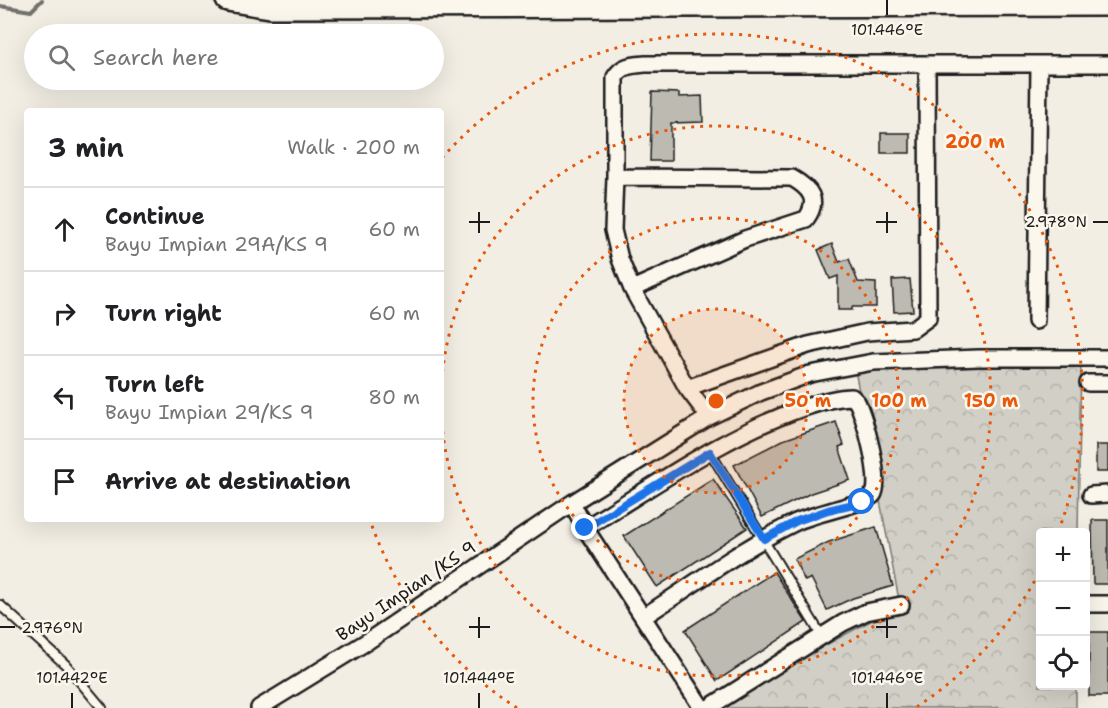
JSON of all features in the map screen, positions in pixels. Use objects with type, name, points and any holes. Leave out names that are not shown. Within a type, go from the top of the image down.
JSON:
[{"type":"main road","points":[[227,0],[270,7],[1108,5]]},
{"type":"street","points":[[709,417],[687,388],[632,289],[620,260],[613,230],[615,77],[620,70],[629,65],[645,64],[1108,64]]},
{"type":"street","points":[[687,388],[808,345],[867,332],[913,329],[928,318],[927,65]]},
{"type":"street","points":[[1036,321],[1039,65]]},
{"type":"street","points":[[615,177],[792,178],[805,185],[812,196],[812,211],[806,219],[745,239],[632,289]]},
{"type":"street","name":"Bayu Impian /KS 9","points":[[259,708],[368,641],[572,503],[709,417],[761,392],[810,374],[873,362],[979,358],[1108,358]]},
{"type":"street","points":[[1088,383],[1108,383]]},
{"type":"street","points":[[585,528],[742,434],[782,416],[839,397],[852,397],[856,402],[871,445],[876,480],[876,491],[872,497],[797,521],[764,539],[643,617]]},
{"type":"street","points":[[1091,495],[1108,494]]},
{"type":"street","points":[[572,503],[585,528],[702,708]]},
{"type":"street","points":[[1090,604],[1108,604]]},
{"type":"street","points":[[708,708],[821,635],[866,612],[901,605]]},
{"type":"lane","points":[[710,452],[821,635]]},
{"type":"lane","points":[[0,605],[66,665],[102,708]]},
{"type":"green space","points":[[1081,358],[1078,528],[1036,528],[1036,690],[1076,690],[1076,708],[709,708],[900,605],[854,365]]},
{"type":"building","points":[[652,92],[679,93],[679,97],[702,96],[703,122],[671,123],[671,161],[650,161]]},
{"type":"building","points":[[881,133],[910,133],[910,153],[881,153]]},
{"type":"building","points":[[832,244],[839,262],[849,259],[858,282],[876,283],[876,307],[852,307],[852,310],[838,310],[838,276],[830,279],[818,250]]},
{"type":"building","points":[[910,279],[913,311],[894,312],[892,280]]},
{"type":"building","points":[[836,422],[844,445],[839,447],[850,480],[811,493],[762,517],[734,465],[783,440]]},
{"type":"building","points":[[1096,445],[1108,445],[1108,472],[1096,472]]},
{"type":"building","points":[[713,479],[747,528],[657,587],[624,536]]},
{"type":"building","points":[[1092,520],[1108,520],[1108,584],[1093,584]]},
{"type":"building","points":[[876,527],[893,586],[853,598],[827,610],[811,578],[805,581],[794,559],[829,542]]},
{"type":"building","points":[[774,572],[806,622],[717,681],[685,630]]},
{"type":"building","points":[[1090,632],[1108,632],[1108,696],[1089,696]]},
{"type":"waterway","points":[[0,6],[31,11],[42,0]]},
{"type":"route","points":[[585,528],[710,452],[764,539],[797,521],[828,510],[862,502]]}]
